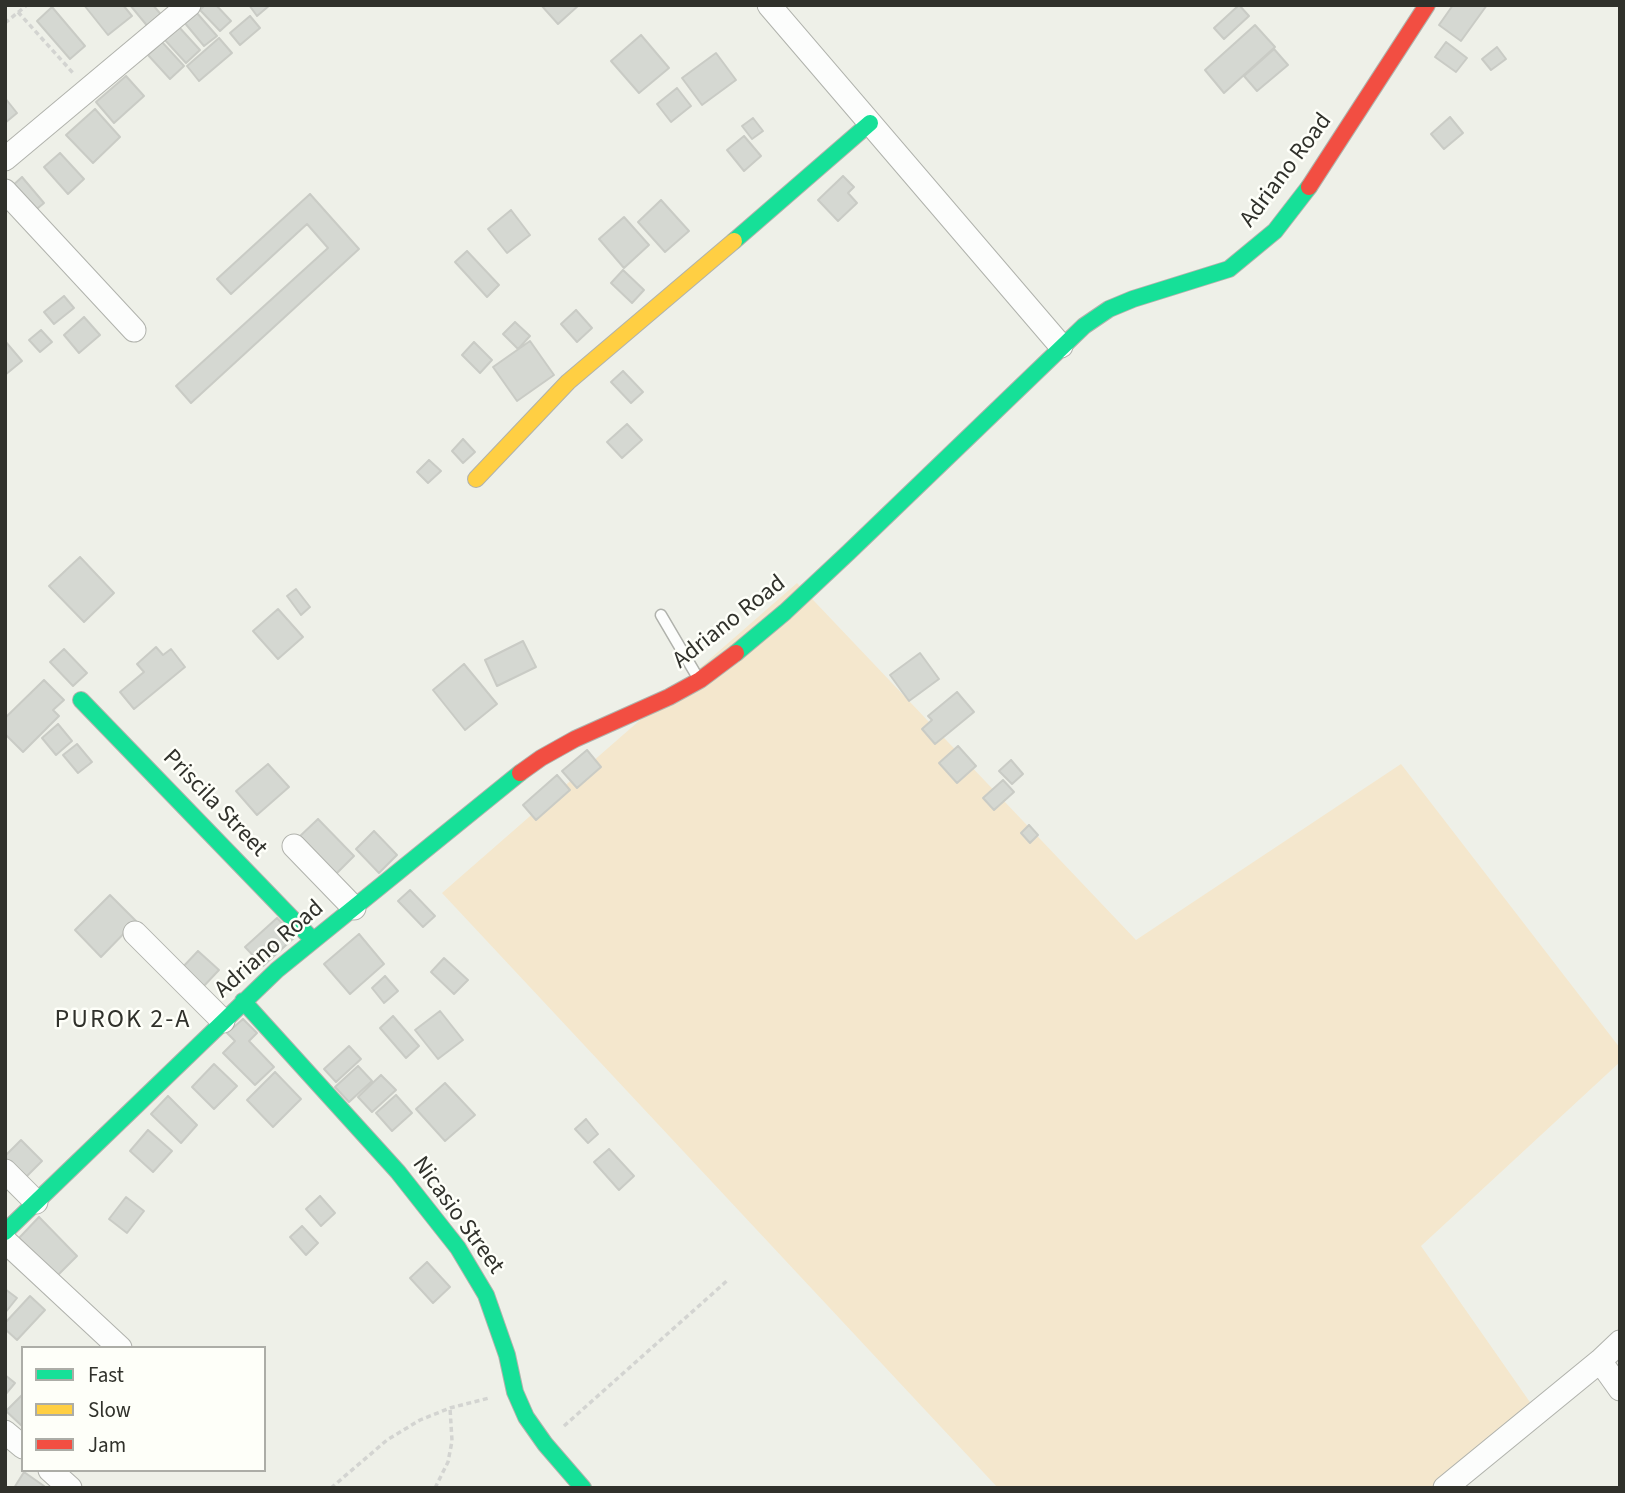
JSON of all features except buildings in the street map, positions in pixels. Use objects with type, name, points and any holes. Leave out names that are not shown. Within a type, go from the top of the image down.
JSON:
[{"type":"street","points":[[5,159],[189,5]]},
{"type":"street","points":[[769,5],[1061,346]]},
{"type":"street","name":"Adriano Road","points":[[5,1232],[243,1001],[313,940],[509,781],[541,758],[575,739],[669,697],[700,680],[785,612],[1061,346],[1109,309],[1160,289],[1220,273],[1230,269],[1252,252],[1275,231],[1321,171],[1427,5]]},
{"type":"street","points":[[476,478],[568,382],[870,123]]},
{"type":"street","points":[[5,191],[134,330]]},
{"type":"street","name":"Priscila Street","points":[[81,699],[313,940]]},
{"type":"street","points":[[294,846],[354,908]]},
{"type":"street","points":[[135,933],[223,1021]]},
{"type":"street","name":"Nicasio Street","points":[[243,1001],[398,1172],[458,1248],[486,1295],[507,1354],[515,1392],[526,1417],[583,1488]]},
{"type":"street","points":[[5,1171],[36,1202]]},
{"type":"street","points":[[5,1241],[118,1346]]},
{"type":"street","points":[[1445,1488],[1620,1342]]},
{"type":"street","points":[[1600,1361],[1620,1389]]},
{"type":"street","points":[[5,1432],[21,1445]]},
{"type":"street","points":[[52,1472],[70,1488]]},
{"type":"lane","points":[[661,615],[700,680]]},
{"type":"path","points":[[5,23],[27,5]]},
{"type":"path","points":[[18,12],[88,89]]},
{"type":"path","points":[[545,1444],[729,1279]]},
{"type":"path","points":[[331,1488],[387,1440],[420,1420],[450,1408],[515,1392]]},
{"type":"path","points":[[435,1488],[448,1462],[452,1441],[450,1408]]},
{"type":"shaded area","points":[[797,583],[1136,940],[1401,764],[1620,1048],[1620,1062],[1421,1246],[1541,1418],[1445,1488],[998,1488],[442,893]]},
{"type":"traffic: fast","points":[[734,241],[870,123]]},
{"type":"traffic: fast","points":[[736,653],[849,552],[1084,326],[1109,309],[1133,299],[1229,269],[1275,231],[1309,187]]},
{"type":"traffic: fast","points":[[81,700],[313,940]]},
{"type":"traffic: fast","points":[[5,1232],[277,970],[520,773]]},
{"type":"traffic: fast","points":[[243,1001],[398,1172],[458,1248],[486,1295],[507,1355],[515,1392],[526,1417],[583,1488]]},
{"type":"traffic: slow","points":[[476,479],[568,382],[734,241]]},
{"type":"traffic: jam","points":[[1309,187],[1427,5]]},
{"type":"traffic: jam","points":[[520,773],[575,739],[669,697],[700,680],[736,653]]},
{"type":"district","name":"PUROK 2-A","points":[[123,1021]]}]
